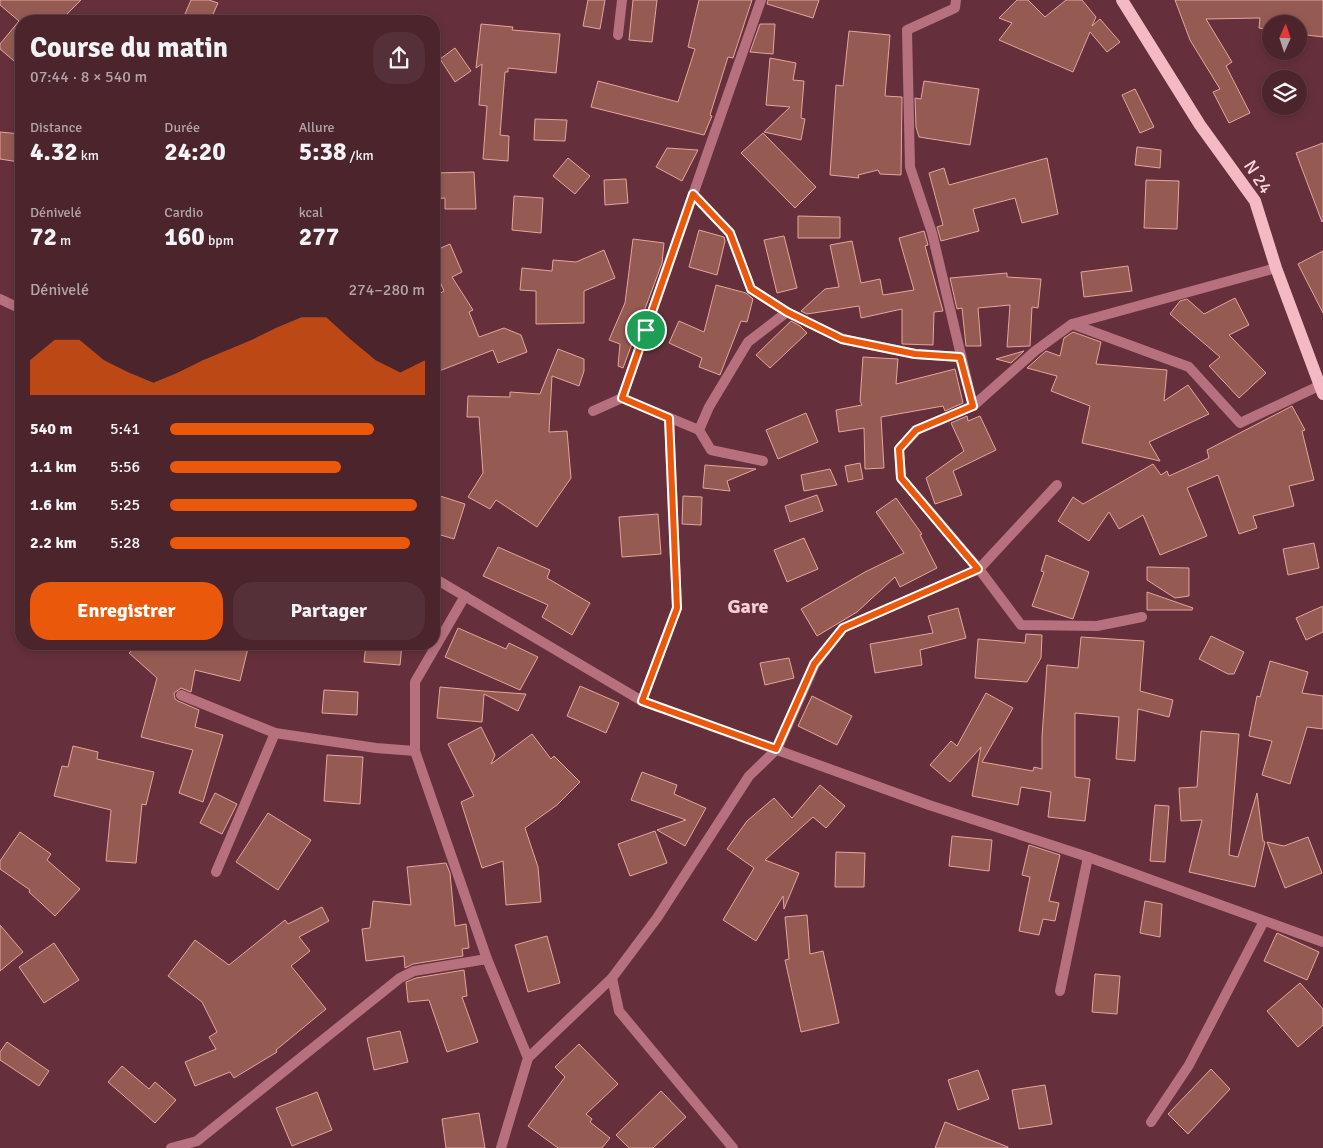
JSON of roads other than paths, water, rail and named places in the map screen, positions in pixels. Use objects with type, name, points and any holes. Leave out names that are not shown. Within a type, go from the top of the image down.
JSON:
[{"type":"main road","name":"N 24","points":[[1122,0],[1200,125],[1255,200],[1276,268],[1322,387]]},
{"type":"street","points":[[618,34],[622,0]]},
{"type":"street","points":[[593,411],[622,398],[761,0]]},
{"type":"street","points":[[956,0],[955,8],[907,30],[910,167],[932,233],[973,406]]},
{"type":"street","points":[[693,194],[730,233],[751,289],[787,312],[842,339],[915,354],[960,357]]},
{"type":"street","points":[[1142,617],[1097,626],[1021,625],[978,569],[901,478],[899,449],[916,430],[973,406],[1035,351],[1072,324],[1276,268]]},
{"type":"street","points":[[0,300],[15,306]]},
{"type":"street","points":[[699,430],[709,408],[748,342],[787,312]]},
{"type":"street","points":[[1072,324],[1189,367],[1240,423],[1322,387]]},
{"type":"street","points":[[622,398],[699,430],[711,450],[763,461]]},
{"type":"street","points":[[642,701],[677,608],[669,418]]},
{"type":"street","points":[[501,1148],[528,1058],[612,978],[657,918],[749,776],[776,749],[814,664],[843,628],[978,569],[1057,485]]},
{"type":"street","points":[[440,581],[642,701],[929,805],[1088,857],[1323,942]]},
{"type":"street","points":[[440,639],[465,596]]},
{"type":"street","points":[[434,650],[415,682],[416,751],[487,959],[528,1058]]},
{"type":"street","points":[[181,694],[275,733],[376,748],[416,751]]},
{"type":"street","points":[[216,872],[275,733]]},
{"type":"street","points":[[1060,991],[1088,857]]},
{"type":"street","points":[[1151,1122],[1189,1065],[1264,921]]},
{"type":"street","points":[[171,1148],[197,1141],[400,978],[414,971],[487,959]]},
{"type":"street","points":[[612,978],[619,1011],[733,1148]]},
{"type":"district","name":"Gare","points":[[748,606]]}]
